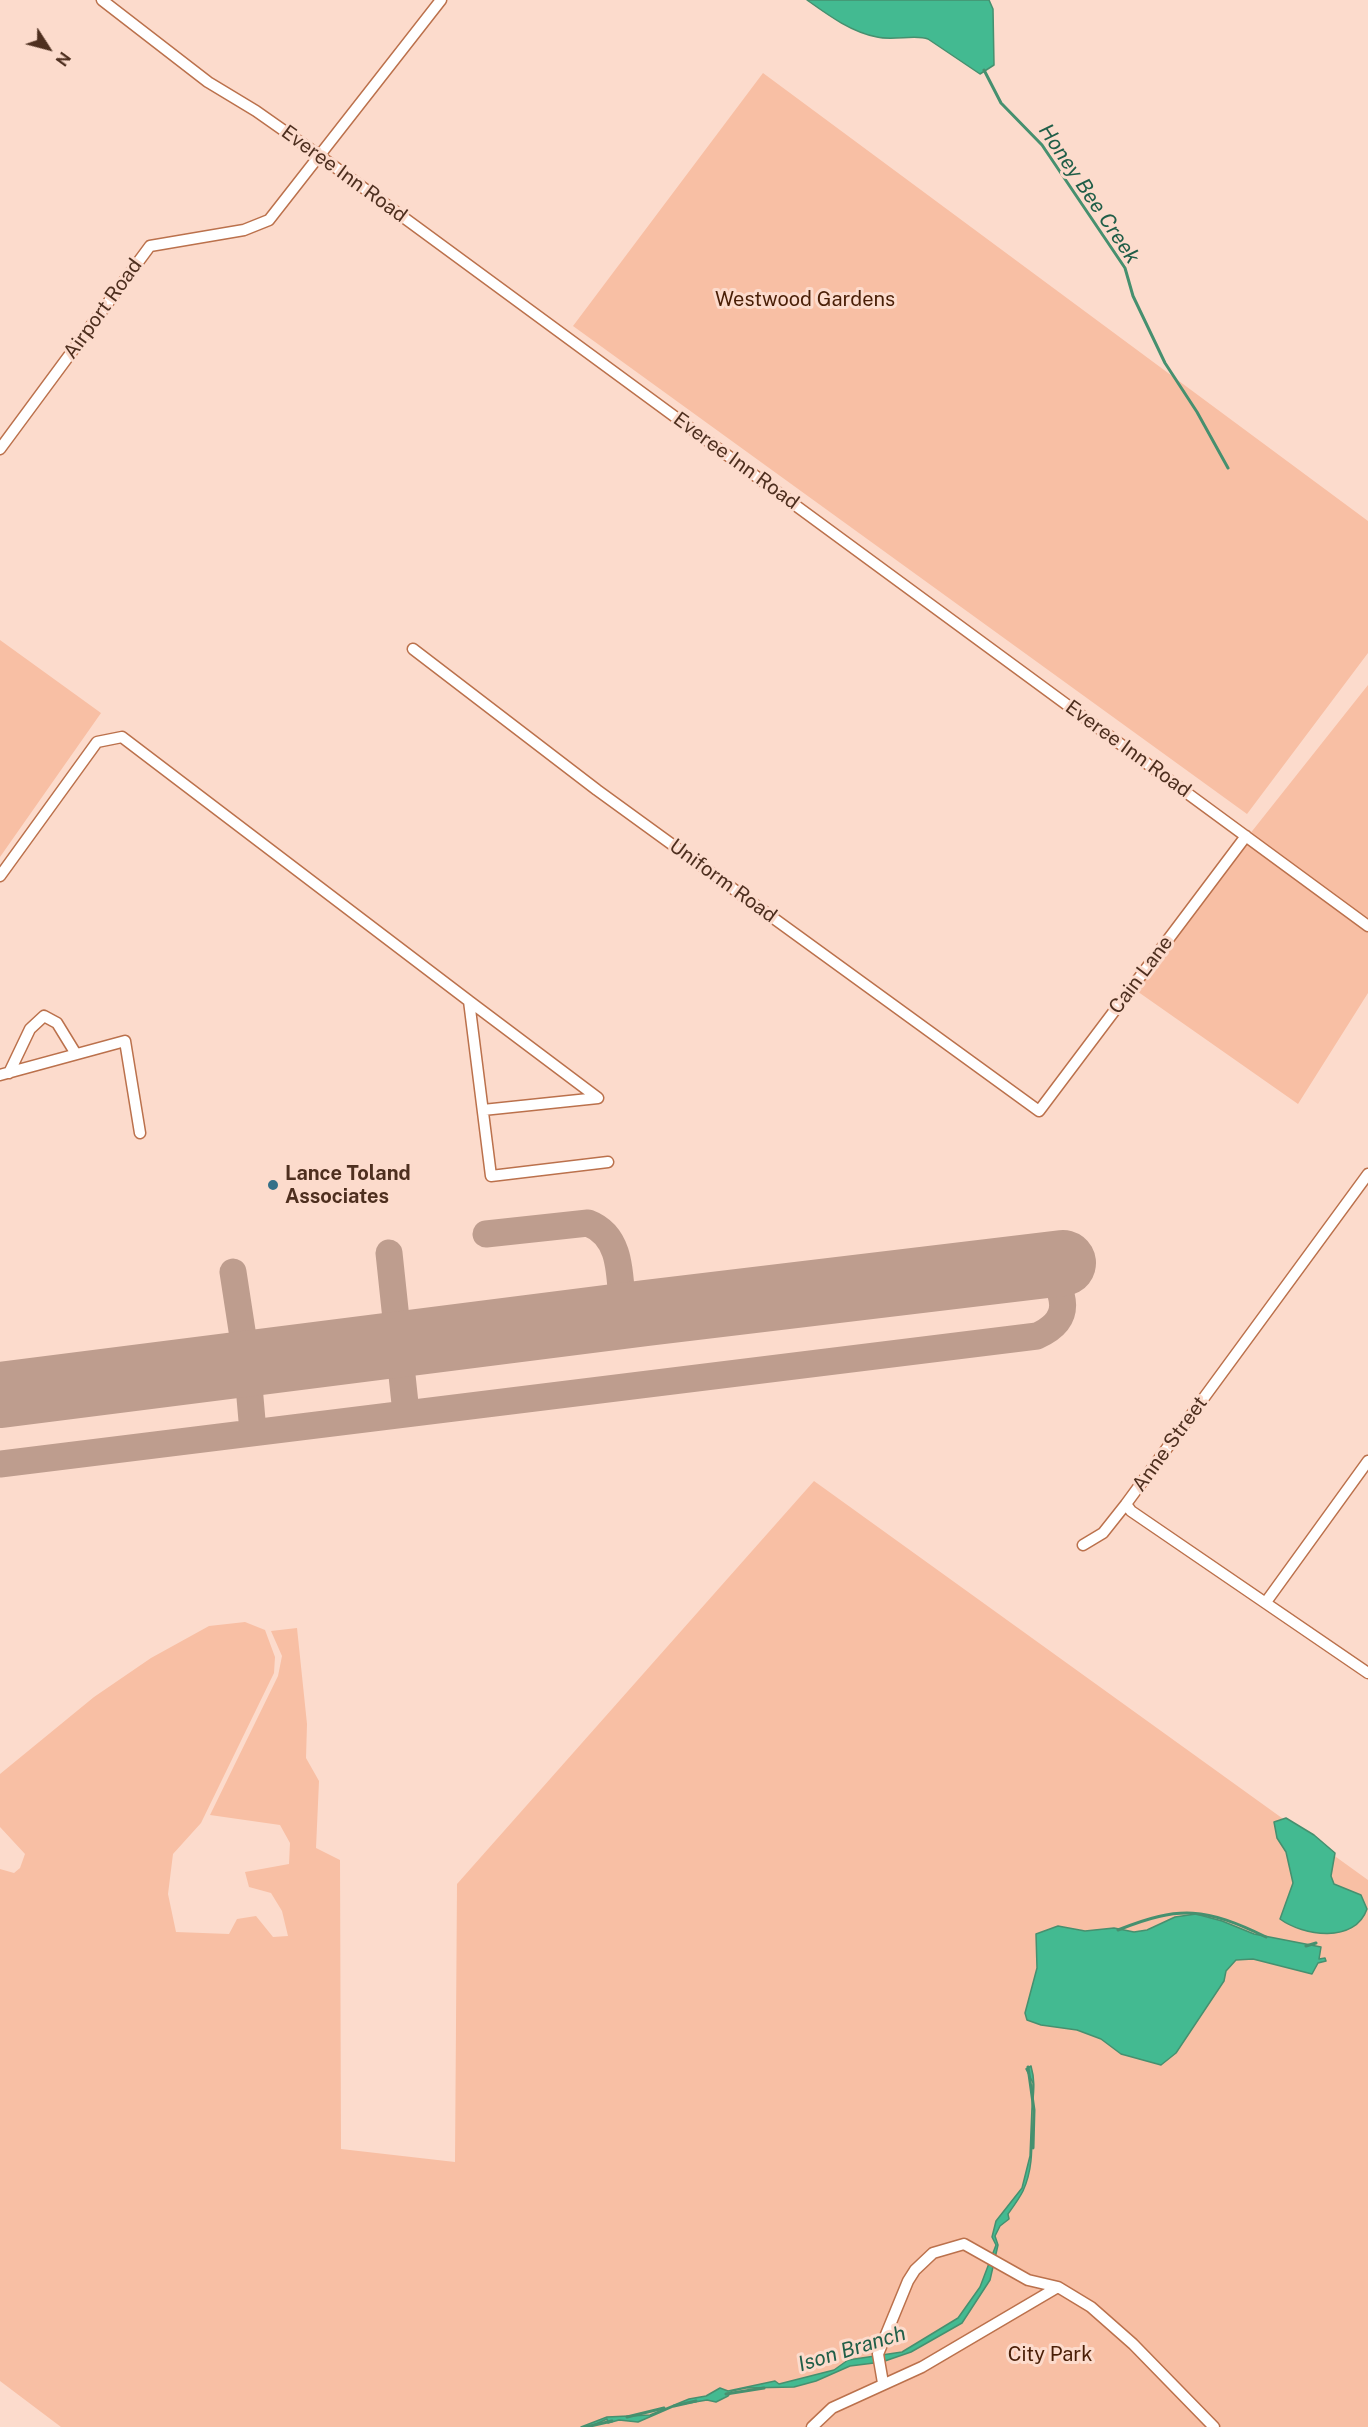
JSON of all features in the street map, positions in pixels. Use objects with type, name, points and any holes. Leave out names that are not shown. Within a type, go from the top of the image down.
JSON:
[{"type":"street","name":"Everee Inn Road","points":[[102,0],[208,82],[256,111],[320,156],[1368,926]]},
{"type":"street","name":"Airport Road","points":[[0,449],[150,246],[244,230],[269,220],[441,0]]},
{"type":"street","name":"Uniform Road","points":[[413,649],[597,790],[1036,1109]]},
{"type":"street","points":[[0,876],[97,742],[122,737],[598,1098],[483,1110]]},
{"type":"street","name":"Cain Lane","points":[[1036,1109],[1040,1111],[1246,836]]},
{"type":"street","points":[[469,1001],[491,1176],[608,1162]]},
{"type":"street","points":[[5,1074],[30,1029],[44,1016],[57,1023],[76,1054]]},
{"type":"street","points":[[5,1074],[125,1041],[140,1133]]},
{"type":"street","name":"Anne Street","points":[[1368,1174],[1126,1504],[1131,1511],[1368,1672]]},
{"type":"street","points":[[1266,1602],[1368,1461]]},
{"type":"street","points":[[1083,1545],[1103,1533],[1126,1504]]},
{"type":"street","points":[[883,2383],[878,2354],[908,2281],[923,2261],[933,2253],[964,2244],[1028,2280],[1058,2287],[1091,2307],[1133,2344],[1214,2427]]},
{"type":"street","points":[[812,2427],[832,2408],[922,2367],[1058,2287]]},
{"type":"green space","name":"Westwood Gardens","points":[[763,73],[1368,521],[1368,653],[1247,814],[573,326]]},
{"type":"green space","points":[[0,640],[101,713],[0,857]]},
{"type":"green space","points":[[1368,685],[1368,993],[1298,1104],[1134,989],[1249,835]]},
{"type":"green space","name":"City Park","points":[[814,1481],[1368,1880],[1368,2427],[61,2427],[0,2381],[0,1869],[14,1873],[20,1868],[25,1854],[0,1827],[0,1774],[94,1697],[151,1658],[209,1626],[245,1622],[265,1630],[275,1657],[274,1673],[201,1823],[173,1854],[168,1894],[176,1932],[229,1934],[237,1919],[256,1916],[273,1937],[288,1936],[282,1911],[271,1893],[249,1887],[245,1872],[289,1864],[290,1843],[280,1825],[210,1815],[278,1676],[282,1656],[271,1631],[297,1628],[307,1724],[306,1758],[319,1781],[316,1848],[340,1860],[341,2149],[455,2162],[457,1884]]},
{"type":"shaded area","points":[[807,0],[989,0],[993,9],[994,65],[980,74],[928,39],[883,38],[867,35],[840,22]]},
{"type":"shaded area","points":[[1286,1818],[1314,1835],[1335,1853],[1331,1876],[1334,1884],[1361,1895],[1367,1909],[1361,1920],[1352,1928],[1328,1934],[1314,1933],[1280,1919],[1293,1883],[1286,1852],[1277,1838],[1274,1822]]},
{"type":"shaded area","points":[[1196,1914],[1222,1921],[1254,1934],[1321,1947],[1319,1959],[1325,1958],[1326,1961],[1318,1963],[1312,1974],[1253,1959],[1236,1960],[1226,1971],[1224,1981],[1176,2053],[1161,2065],[1121,2054],[1101,2039],[1077,2030],[1041,2025],[1027,2020],[1025,2013],[1037,1968],[1036,1934],[1058,1926],[1085,1931],[1114,1928],[1134,1932],[1147,1930],[1175,1917]]},
{"type":"shaded area","points":[[1031,2066],[1034,2084],[1032,2152],[1027,2181],[1008,2214],[1009,2219],[1000,2226],[995,2236],[998,2245],[990,2280],[962,2323],[911,2352],[882,2362],[850,2366],[816,2381],[794,2387],[746,2388],[732,2391],[728,2396],[716,2402],[707,2400],[677,2405],[638,2422],[619,2420],[608,2423],[607,2419],[589,2427],[581,2427],[607,2417],[650,2415],[689,2399],[706,2396],[720,2388],[728,2391],[775,2381],[779,2384],[834,2370],[848,2360],[902,2352],[958,2318],[980,2287],[996,2245],[992,2237],[996,2221],[1022,2188],[1030,2156],[1033,2083],[1026,2069]]},
{"type":"waterway","name":"Honey Bee Creek","points":[[984,70],[1001,103],[1042,145],[1125,268],[1133,296],[1165,363],[1197,412],[1228,468]]},
{"type":"waterway","name":"Ison Branch","points":[[1118,1930],[1159,1916],[1193,1913],[1226,1920],[1266,1937]]},
{"type":"waterway","name":"Ison Branch","points":[[1306,1946],[1316,1943]]},
{"type":"waterway","name":"Ison Branch","points":[[1028,2067],[1034,2110],[1033,2148]]},
{"type":"waterway","name":"Ison Branch","points":[[726,2394],[764,2388]]},
{"type":"waterway","name":"Ison Branch","points":[[674,2406],[696,2401]]},
{"type":"waterway","name":"Ison Branch","points":[[627,2417],[664,2408]]},
{"type":"waterway","name":"Ison Branch","points":[[586,2427],[612,2421]]},
{"type":"taxiway","points":[[486,1234],[588,1223],[600,1230],[609,1239],[618,1262],[623,1316]]},
{"type":"taxiway","points":[[389,1253],[406,1413]]},
{"type":"taxiway","points":[[0,1464],[1037,1336],[1057,1322],[1063,1305],[1058,1286],[1047,1265]]},
{"type":"taxiway","points":[[233,1272],[247,1363],[253,1432]]},
{"type":"runway","points":[[0,1395],[1063,1263]]},
{"type":"place","name":"Lance Toland Associates","points":[[273,1185]]}]
